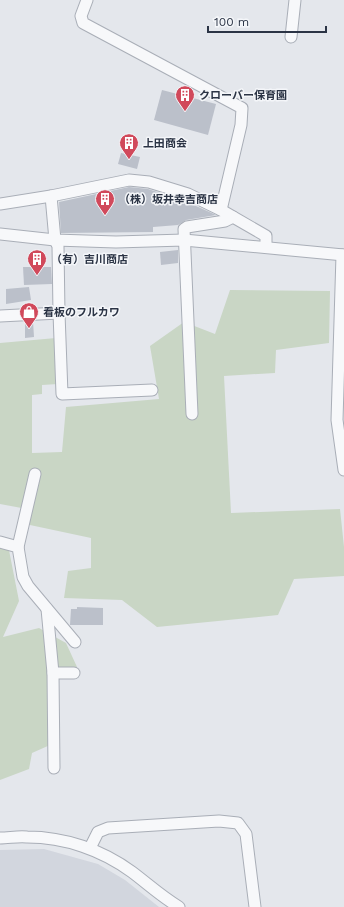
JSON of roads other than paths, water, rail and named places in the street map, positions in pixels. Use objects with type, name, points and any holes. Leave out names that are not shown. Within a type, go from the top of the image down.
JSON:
[{"type":"street","points":[[87,0],[81,16],[83,23],[242,108],[241,126],[221,210]]},
{"type":"street","points":[[291,37],[296,0]]},
{"type":"street","points":[[0,204],[51,196],[129,180],[149,182],[188,194],[221,210],[266,236],[266,247]]},
{"type":"street","points":[[51,196],[55,240],[58,246],[62,394],[152,390]]},
{"type":"street","points":[[192,414],[184,230],[187,227],[225,221],[233,217]]},
{"type":"street","points":[[0,234],[55,240],[116,242],[184,240],[343,255],[337,420],[344,470]]},
{"type":"street","points":[[0,316],[59,313]]},
{"type":"street","points":[[35,474],[18,547],[23,577],[28,586],[75,642]]},
{"type":"street","points":[[0,542],[18,547]]},
{"type":"street","points":[[47,609],[52,673],[54,768]]},
{"type":"street","points":[[52,673],[74,673]]},
{"type":"street","points":[[90,848],[98,832],[108,828],[219,821],[238,823],[246,834],[255,907]]},
{"type":"street","points":[[0,838],[26,836],[44,838],[90,848],[112,859],[179,907]]},
{"type":"place","name":"クローバー保育園","points":[[185,112]]},
{"type":"place","name":"上田商会","points":[[129,160]]},
{"type":"place","name":"（株）坂井幸吉商店","points":[[105,216]]},
{"type":"place","name":"（有）吉川商店","points":[[37,276]]},
{"type":"place","name":"看板のフルカワ","points":[[29,329]]}]
